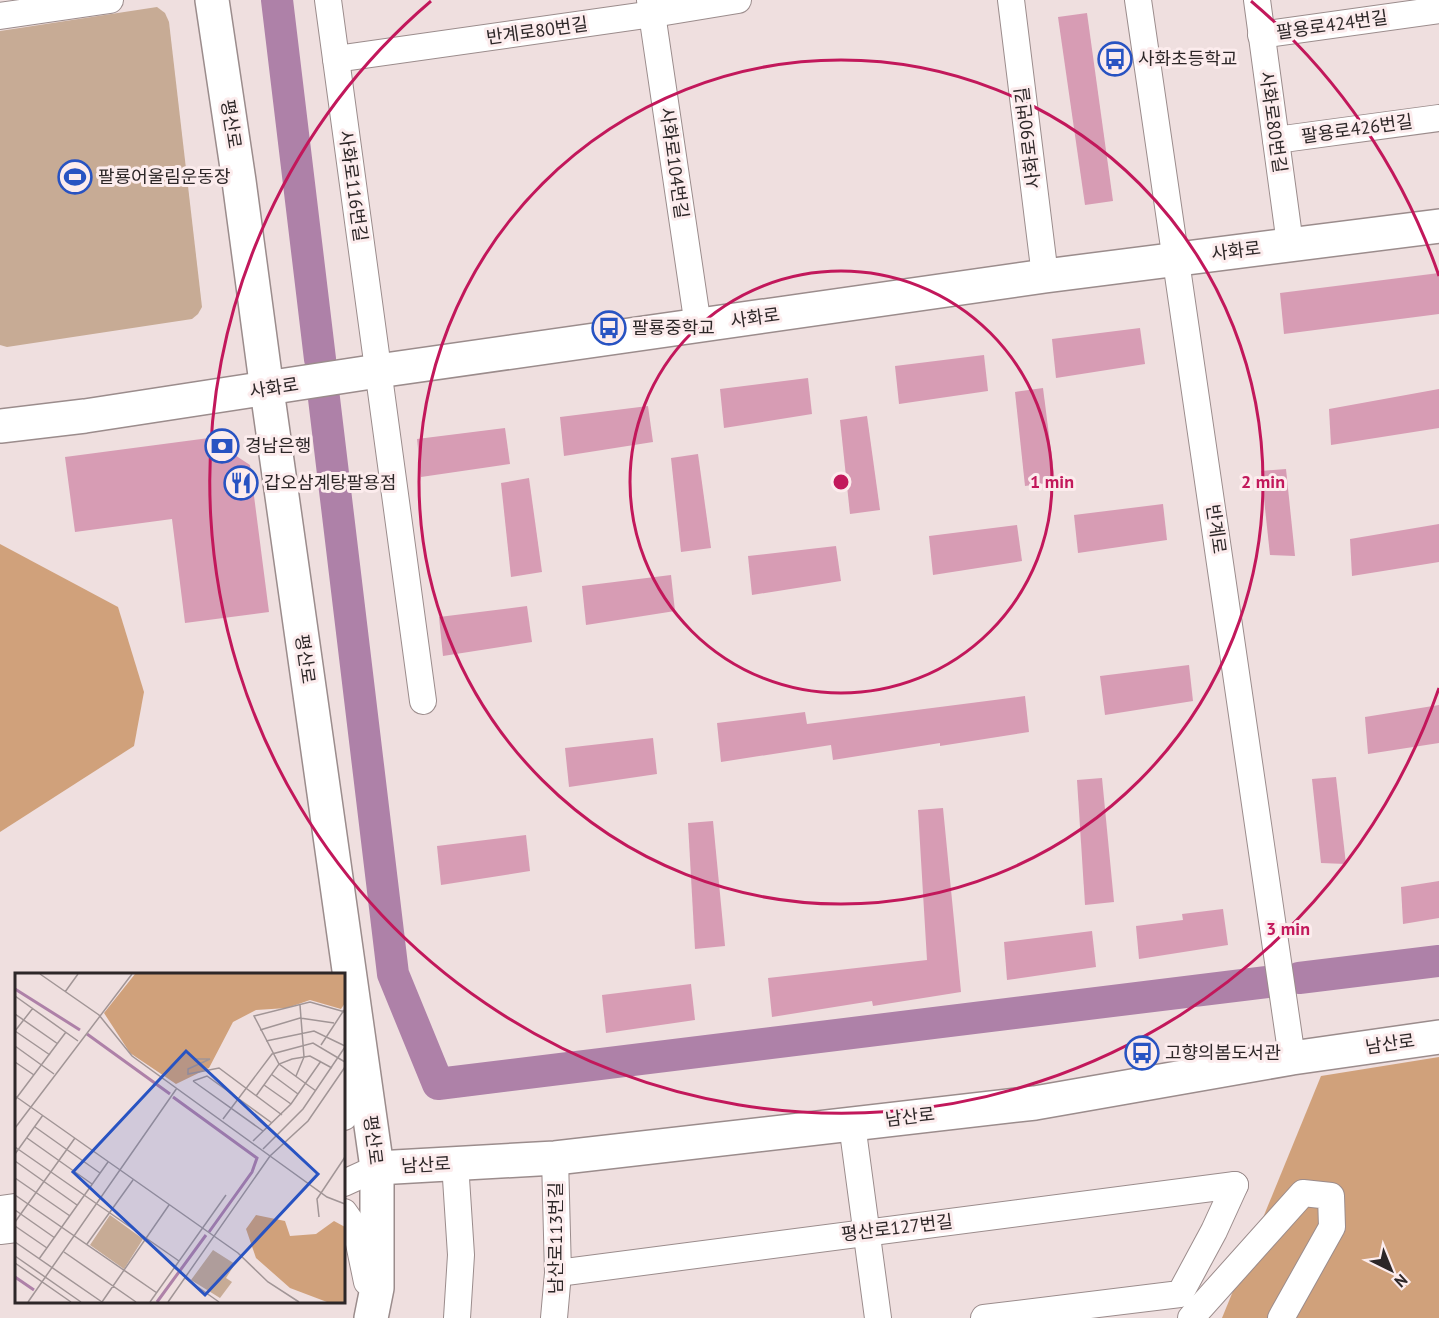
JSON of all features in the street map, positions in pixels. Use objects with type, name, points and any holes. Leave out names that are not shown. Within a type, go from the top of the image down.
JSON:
[{"type":"main road","name":"평산로","points":[[212,0],[377,1168],[377,1288],[372,1315]]},
{"type":"main road","name":"사화로","points":[[0,426],[267,390],[378,371],[1045,276],[1439,226]]},
{"type":"main road","name":"남산로","points":[[377,1168],[555,1158],[1035,1103],[1292,1058],[1439,1037]]},
{"type":"street","points":[[0,16],[110,0]]},
{"type":"street","name":"사화로116번길","points":[[328,0],[423,701]]},
{"type":"street","name":"반계로80번길","points":[[336,59],[651,7],[738,0]]},
{"type":"street","name":"사화로90번길","points":[[1011,0],[1045,276]]},
{"type":"street","name":"반계로","points":[[1138,0],[1292,1058]]},
{"type":"street","name":"사화로80번길","points":[[1257,0],[1290,244]]},
{"type":"street","name":"사화로104번길","points":[[651,7],[698,326]]},
{"type":"street","name":"팔용로424번길","points":[[1261,35],[1439,10]]},
{"type":"street","name":"팔용로426번길","points":[[1276,140],[1439,118]]},
{"type":"street","points":[[345,1114],[356,1080],[362,1050]]},
{"type":"street","points":[[852,1124],[878,1318]]},
{"type":"street","name":"남산로113번길","points":[[554,1318],[558,1273],[555,1158]]},
{"type":"street","points":[[454,1163],[461,1255],[457,1318]]},
{"type":"street","points":[[345,1169],[377,1168]]},
{"type":"street","points":[[345,1183],[377,1168]]},
{"type":"street","name":"평산로127번길","points":[[558,1273],[1235,1185],[1214,1231],[1180,1294],[984,1318]]},
{"type":"street","points":[[1191,1318],[1303,1192],[1331,1196],[1332,1227],[1281,1318]]},
{"type":"street","points":[[0,1209],[15,1207]]},
{"type":"street","points":[[345,1213],[356,1229],[364,1260],[372,1315]]},
{"type":"street","points":[[0,1231],[15,1229]]},
{"type":"shaded area","points":[[157,7],[165,13],[169,22],[202,307],[192,319],[7,347],[0,345],[0,31]]},
{"type":"shaded area","points":[[0,544],[118,607],[144,692],[134,746],[0,832]]},
{"type":"shaded area","points":[[1439,1057],[1439,1318],[1222,1318],[1321,1076]]},
{"type":"building","points":[[1087,13],[1113,201],[1085,205],[1058,17]]},
{"type":"building","points":[[1439,273],[1439,314],[1284,334],[1280,293]]},
{"type":"building","points":[[1140,328],[1145,364],[1056,378],[1052,339]]},
{"type":"building","points":[[984,355],[988,391],[899,404],[895,366]]},
{"type":"building","points":[[808,378],[812,414],[724,428],[720,389]]},
{"type":"building","points":[[1043,388],[1055,482],[1025,486],[1015,392]]},
{"type":"building","points":[[1439,389],[1439,428],[1331,445],[1329,409]]},
{"type":"building","points":[[648,406],[653,442],[564,456],[560,417]]},
{"type":"building","points":[[867,416],[880,510],[850,514],[840,420]]},
{"type":"building","points":[[505,428],[510,464],[421,477],[417,439]]},
{"type":"building","points":[[209,438],[250,465],[269,612],[185,623],[172,519],[75,532],[65,457]]},
{"type":"building","points":[[698,454],[711,548],[681,552],[671,458]]},
{"type":"building","points":[[1286,469],[1295,556],[1270,555],[1261,471]]},
{"type":"building","points":[[529,478],[542,572],[511,577],[501,483]]},
{"type":"building","points":[[1163,504],[1167,540],[1078,553],[1074,515]]},
{"type":"building","points":[[1439,524],[1439,562],[1352,576],[1350,539]]},
{"type":"building","points":[[1017,525],[1022,561],[933,575],[929,536]]},
{"type":"building","points":[[836,546],[841,581],[752,595],[748,556]]},
{"type":"building","points":[[671,575],[675,611],[586,625],[582,586]]},
{"type":"building","points":[[527,606],[532,642],[443,656],[439,617]]},
{"type":"building","points":[[1189,665],[1193,701],[1105,715],[1100,676]]},
{"type":"building","points":[[1025,696],[1029,732],[833,760],[831,745],[721,762],[717,723],[805,712],[807,724]]},
{"type":"building","points":[[1439,705],[1439,743],[1368,754],[1365,717]]},
{"type":"building","points":[[653,738],[657,774],[569,787],[565,748]]},
{"type":"building","points":[[1336,777],[1346,864],[1321,863],[1312,779]]},
{"type":"building","points":[[1102,778],[1114,902],[1085,905],[1077,780]]},
{"type":"building","points":[[943,808],[961,992],[873,1006],[872,1001],[772,1017],[768,978],[927,960],[918,810]]},
{"type":"building","points":[[713,821],[725,946],[695,949],[688,823]]},
{"type":"building","points":[[526,835],[530,871],[441,885],[437,846]]},
{"type":"building","points":[[1439,881],[1439,918],[1403,924],[1401,887]]},
{"type":"building","points":[[1223,909],[1228,945],[1139,959],[1136,926],[1183,920],[1182,914]]},
{"type":"building","points":[[1092,931],[1096,967],[1007,980],[1004,942]]},
{"type":"building","points":[[691,984],[695,1020],[606,1033],[602,995]]},
{"type":"waterway","points":[[277,0],[320,359]]},
{"type":"waterway","points":[[323,390],[393,974],[438,1084],[1267,982]]},
{"type":"waterway","points":[[1299,978],[1439,961]]},
{"type":"place","name":"사화초등학교","points":[[1115,59]]},
{"type":"place","name":"팔룡어울림운동장","points":[[75,177]]},
{"type":"place","name":"팔룡중학교","points":[[609,328]]},
{"type":"place","name":"경남은행","points":[[222,446]]},
{"type":"place","name":"갑오삼계탕팔용점","points":[[241,483]]},
{"type":"place","name":"고향의봄도서관","points":[[1142,1053]]}]
